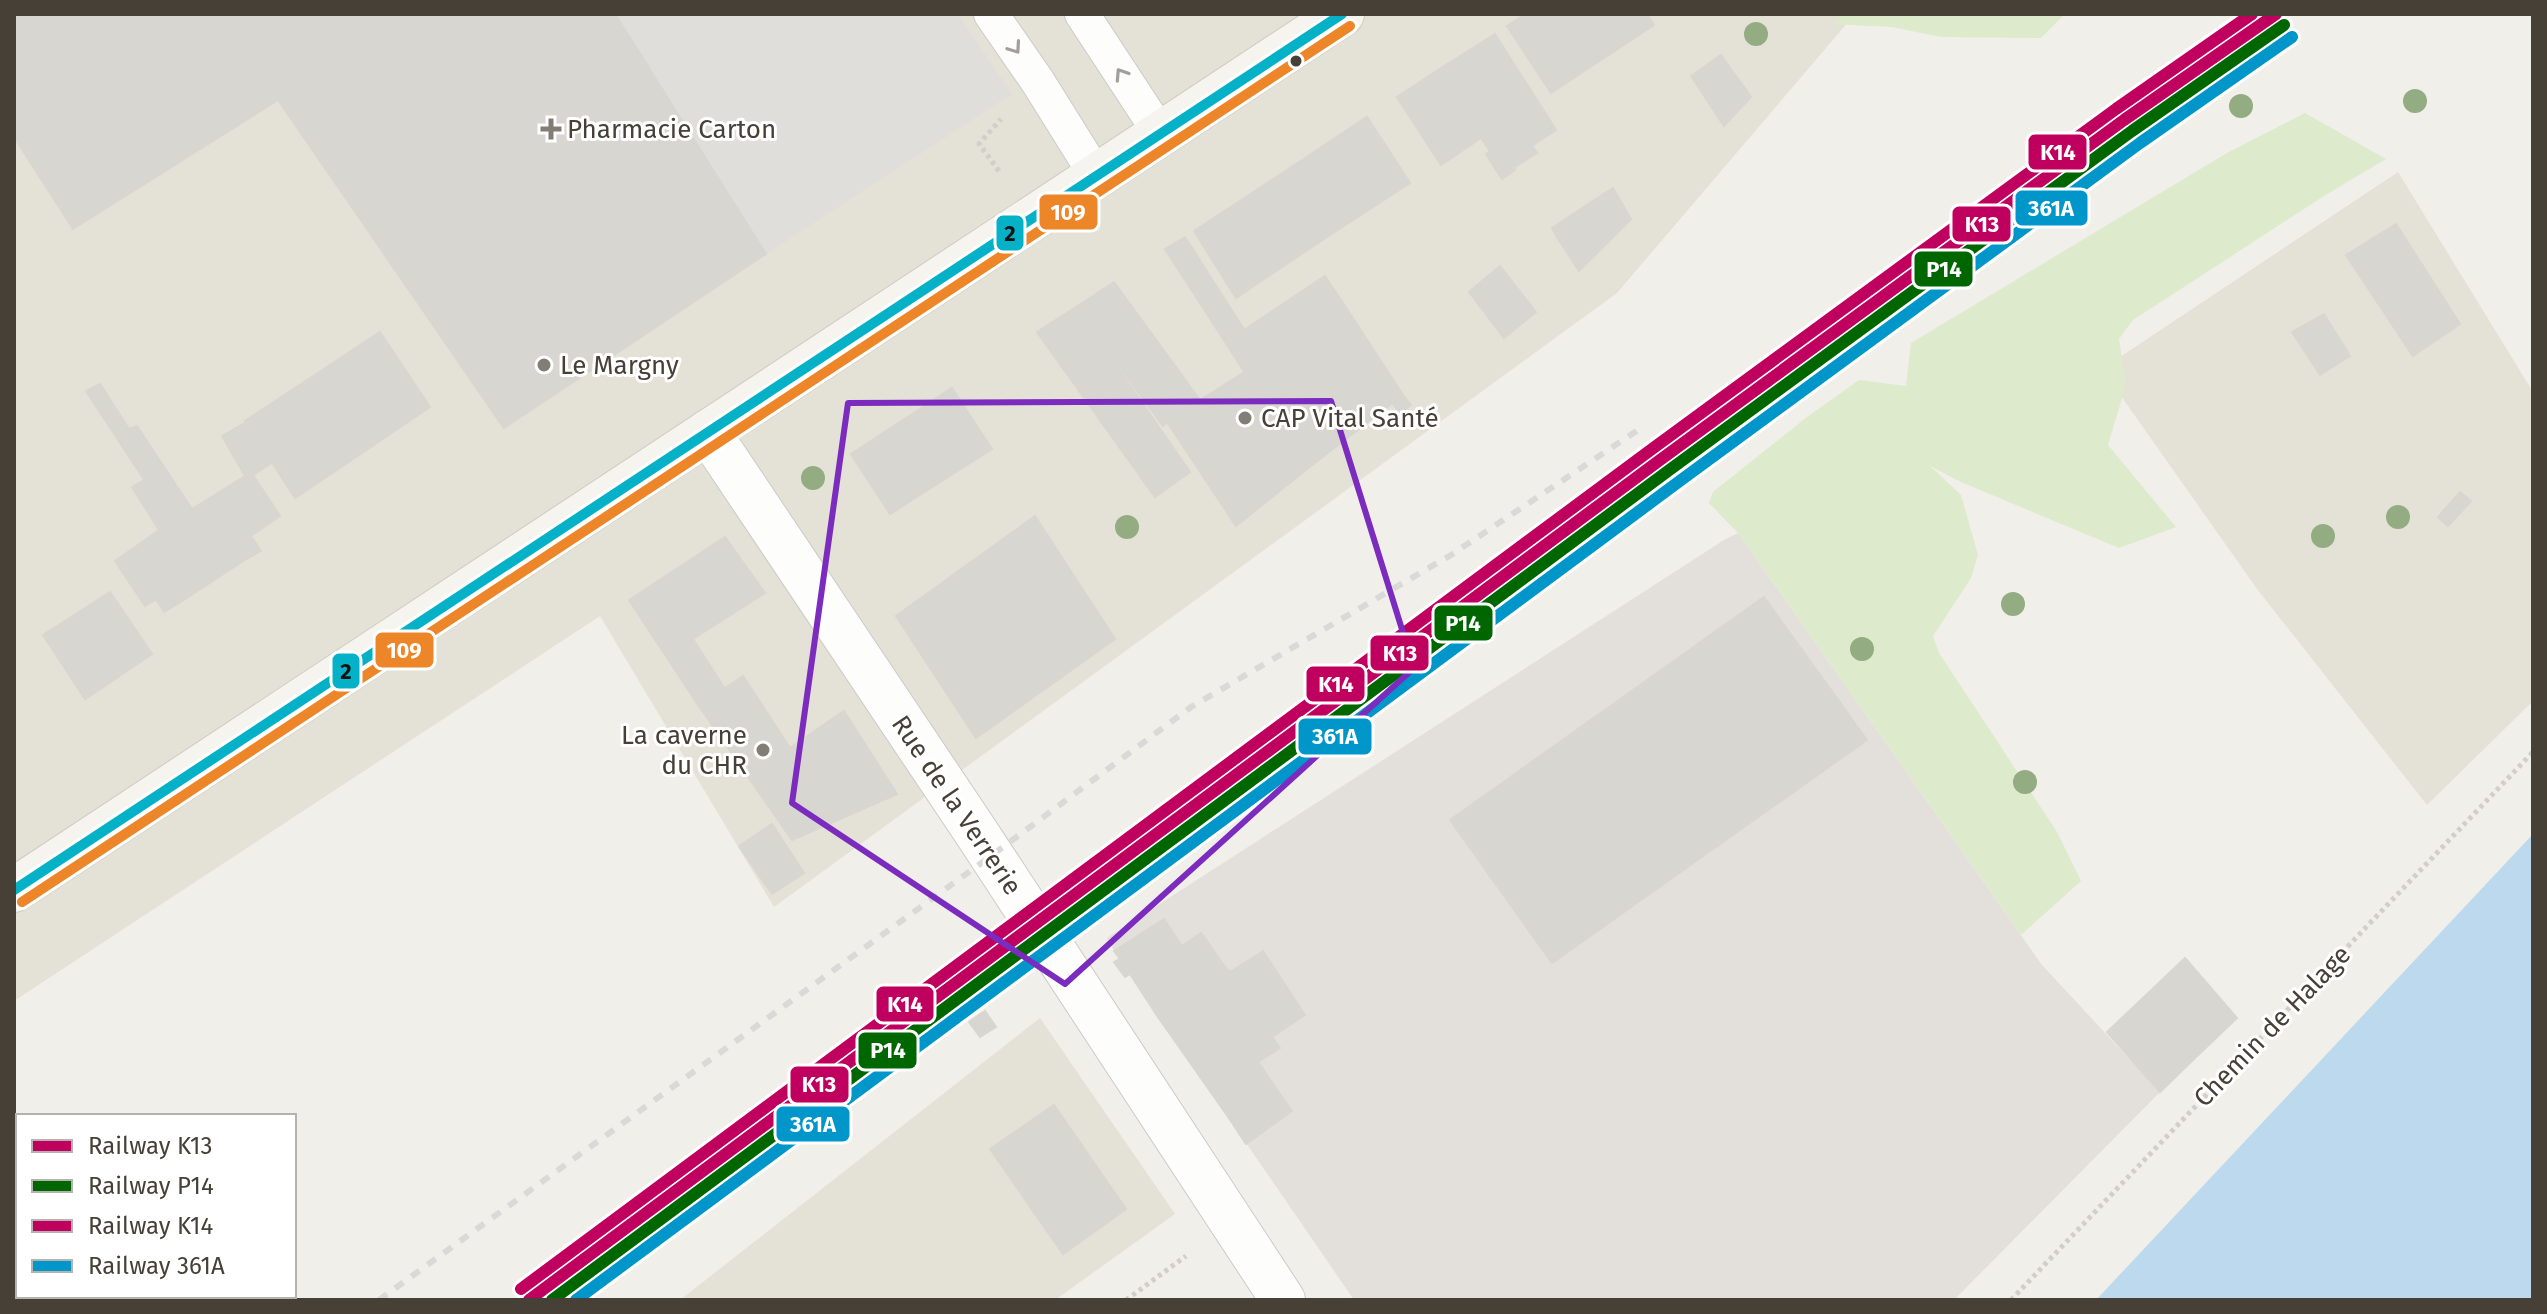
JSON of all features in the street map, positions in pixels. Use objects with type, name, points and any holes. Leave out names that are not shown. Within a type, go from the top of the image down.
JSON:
[{"type":"main road","points":[[14,890],[1342,14]]},
{"type":"street","name":"Rue de la Verrerie","points":[[708,432],[976,832],[1283,1300]]},
{"type":"lane","points":[[991,14],[1096,175]]},
{"type":"lane","points":[[1082,14],[1160,133]]},
{"type":"path","name":"Chemin de Halage","points":[[2011,1300],[2533,752]]},
{"type":"path","points":[[1126,1300],[1232,1223]]},
{"type":"highlighted area","points":[[1331,401],[1414,668],[1065,984],[792,803],[848,403]]},
{"type":"shaded area","points":[[14,14],[1855,14],[1617,293],[774,907],[600,616],[14,1001]]},
{"type":"shaded area","points":[[615,14],[958,14],[1012,94],[766,254]]},
{"type":"shaded area","points":[[2398,172],[2533,392],[2533,701],[2427,805],[2257,589],[2102,369]]},
{"type":"shaded area","points":[[1738,533],[2042,965],[2160,1092],[1954,1300],[1354,1300],[1130,974],[1125,977],[1114,962],[1119,959],[1107,938]]},
{"type":"shaded area","points":[[1040,1018],[1175,1214],[1055,1300],[680,1300]]},
{"type":"green space","points":[[1843,14],[2065,14],[2041,38],[1941,37],[1892,27],[1833,24]]},
{"type":"green space","points":[[2305,113],[2386,159],[2133,320],[2119,339],[2126,385],[2108,445],[2176,527],[2119,548],[1930,466],[1961,495],[1978,555],[1971,578],[1933,636],[1939,653],[2057,832],[2081,881],[2021,935],[1738,533],[1709,503],[1713,492],[1859,380],[1906,386],[1911,343],[2227,153]]},
{"type":"water","points":[[2533,834],[2533,1300],[2096,1300]]},
{"type":"building","points":[[14,14],[615,14],[766,254],[504,428],[278,100],[73,229],[14,137]]},
{"type":"building","points":[[1526,14],[1647,14],[1654,25],[1551,93],[1507,26]]},
{"type":"building","points":[[1495,34],[1556,130],[1532,146],[1537,153],[1513,168],[1446,65]]},
{"type":"building","points":[[1721,55],[1751,97],[1724,126],[1691,76]]},
{"type":"building","points":[[1446,65],[1515,170],[1502,179],[1486,154],[1490,151],[1481,138],[1441,165],[1397,97]]},
{"type":"building","points":[[1367,117],[1410,183],[1336,231],[1293,166]]},
{"type":"building","points":[[1293,166],[1336,231],[1236,298],[1194,231]]},
{"type":"building","points":[[1613,188],[1618,197],[1557,237],[1552,228]]},
{"type":"building","points":[[1618,197],[1631,219],[1579,271],[1557,237]]},
{"type":"building","points":[[2396,224],[2460,324],[2413,356],[2346,255]]},
{"type":"building","points":[[1185,237],[1263,359],[1345,306],[1403,395],[1307,469],[1165,249]]},
{"type":"building","points":[[1500,266],[1536,312],[1504,338],[1469,292]]},
{"type":"building","points":[[1325,276],[1345,306],[1263,359],[1244,330]]},
{"type":"building","points":[[1114,282],[1200,400],[1243,373],[1307,469],[1236,526],[1167,422],[1163,426],[1076,307]]},
{"type":"building","points":[[1076,307],[1190,472],[1155,497],[1037,332]]},
{"type":"building","points":[[2324,314],[2350,356],[2320,375],[2292,332]]},
{"type":"building","points":[[380,332],[430,407],[295,498],[245,421]]},
{"type":"building","points":[[100,384],[129,429],[137,426],[192,509],[245,476],[222,436],[247,422],[273,462],[253,475],[280,516],[235,547],[243,561],[211,582],[86,391]]},
{"type":"building","points":[[952,388],[992,449],[890,514],[851,454]]},
{"type":"building","points":[[1403,395],[1411,405],[1400,413],[1392,403]]},
{"type":"building","points":[[144,480],[171,522],[159,530],[132,487]]},
{"type":"building","points":[[2460,492],[2471,501],[2448,526],[2438,517]]},
{"type":"building","points":[[1035,516],[1115,639],[976,738],[896,616]]},
{"type":"building","points":[[171,522],[211,582],[179,603],[171,590],[145,606],[115,561]]},
{"type":"building","points":[[251,536],[261,551],[243,561],[235,547]]},
{"type":"building","points":[[725,537],[765,593],[693,639],[725,689],[699,706],[629,600]]},
{"type":"building","points":[[171,590],[179,603],[164,612],[156,599]]},
{"type":"building","points":[[110,592],[152,654],[85,699],[43,635]]},
{"type":"building","points":[[1764,597],[1867,740],[1552,963],[1450,820]]},
{"type":"building","points":[[743,676],[790,748],[844,711],[897,794],[792,840],[699,706]]},
{"type":"building","points":[[772,824],[804,873],[772,894],[739,846]]},
{"type":"building","points":[[1164,919],[1182,946],[1201,933],[1226,968],[1158,1017],[1130,974],[1125,977],[1114,962],[1120,959],[1114,951]]},
{"type":"building","points":[[1263,951],[1305,1015],[1272,1037],[1280,1048],[1258,1062],[1275,1087],[1229,1118],[1158,1017],[1226,968],[1230,972]]},
{"type":"building","points":[[2185,958],[2237,1018],[2193,1060],[2144,997]]},
{"type":"building","points":[[2144,997],[2193,1060],[2160,1092],[2107,1032]]},
{"type":"building","points":[[985,1011],[996,1027],[980,1037],[969,1022]]},
{"type":"building","points":[[1275,1087],[1292,1111],[1246,1144],[1229,1118]]},
{"type":"building","points":[[1054,1105],[1126,1209],[1063,1254],[990,1149]]},
{"type":"railway","points":[[379,1300],[1191,707],[1451,555],[1641,428]]},
{"type":"rail line","name":"K14","points":[[521,1289],[1652,449],[2116,109],[2252,14]]},
{"type":"rail line","name":"K13","points":[[529,1300],[1660,460],[2124,120],[2276,14]]},
{"type":"rail line","name":"P14","points":[[552,1300],[1668,471],[2132,131],[2284,25]]},
{"type":"rail line","name":"361A","points":[[576,1300],[1677,483],[2140,143],[2292,37]]},
{"type":"transit line","name":"2","points":[[14,890],[1342,14]]},
{"type":"transit line","name":"109","points":[[22,902],[1350,26]]},
{"type":"place","name":"Pharmacie Carton","points":[[551,129]]},
{"type":"place","name":"Le Margny","points":[[544,365]]},
{"type":"place","name":"CAP Vital Santé","points":[[1245,418]]},
{"type":"place","name":"La caverne du CHR","points":[[763,750]]}]
